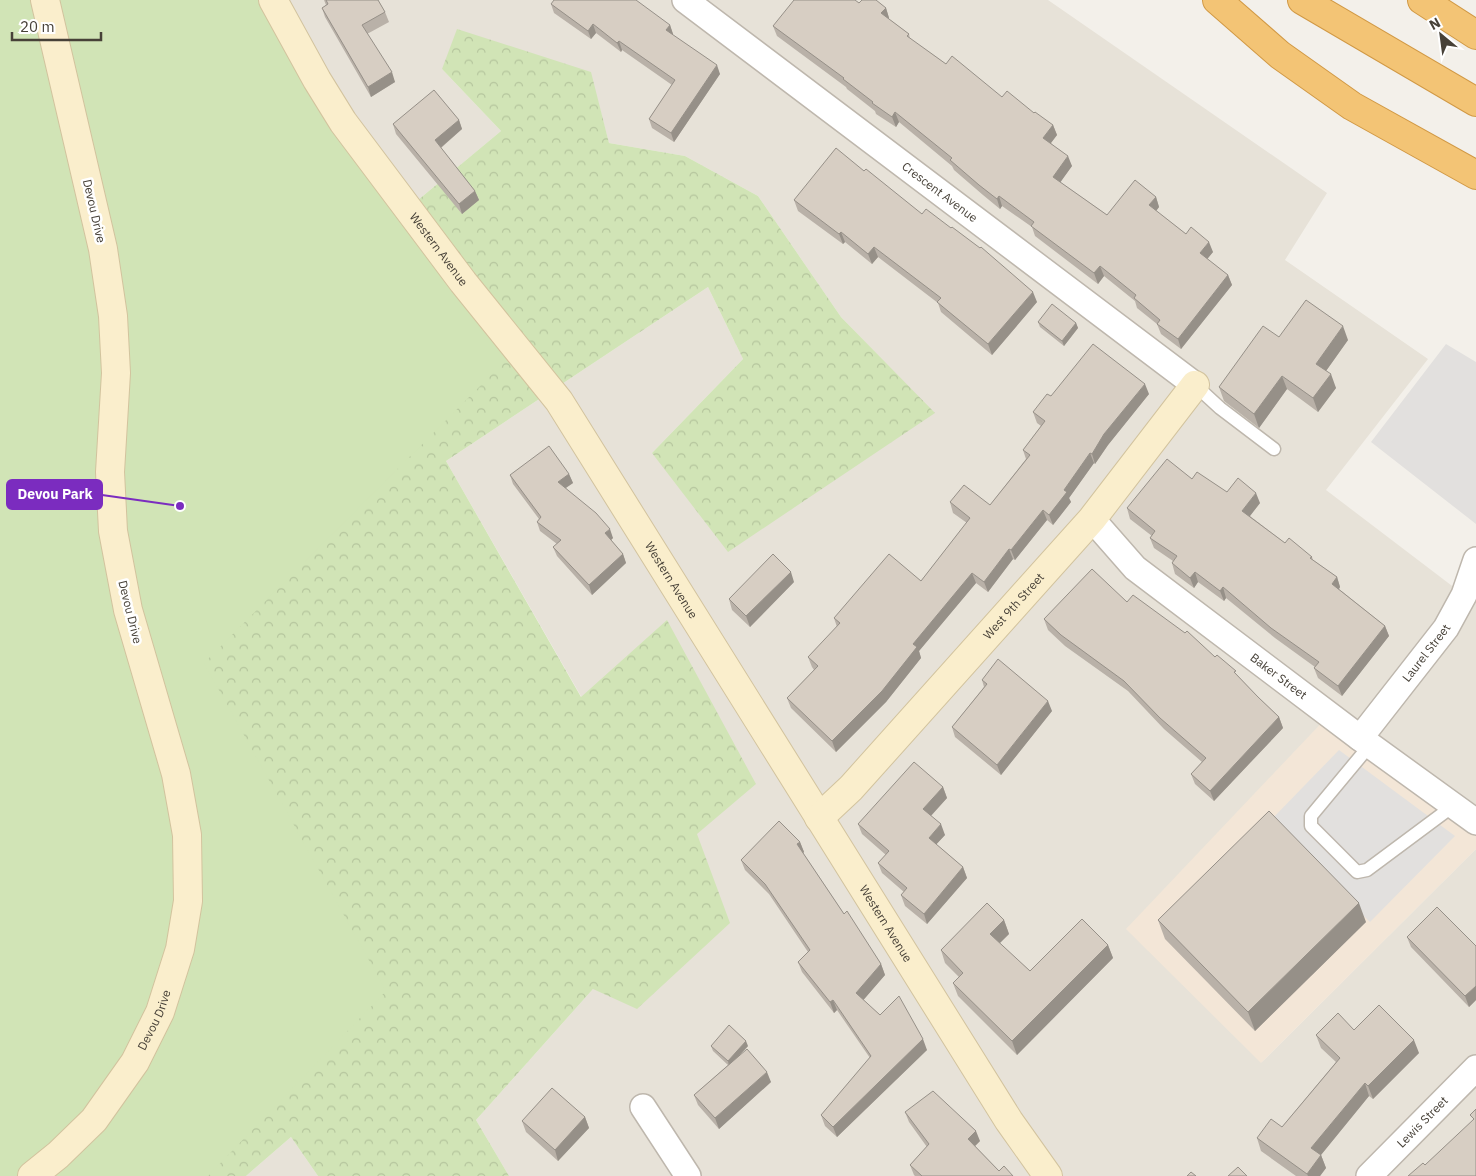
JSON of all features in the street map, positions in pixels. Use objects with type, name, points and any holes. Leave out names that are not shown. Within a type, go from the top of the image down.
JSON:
[{"type":"highway","points":[[1217,0],[1280,55],[1352,106],[1470,172]]},
{"type":"highway","points":[[1422,0],[1476,35]]},
{"type":"highway","points":[[1307,3],[1476,102]]},
{"type":"street","name":"Devou Drive","points":[[32,1176],[58,1155],[94,1120],[134,1062],[160,1012],[180,949],[188,901],[187,835],[176,774],[128,610],[112,531],[110,472],[116,372],[113,316],[104,249],[45,0]]},
{"type":"street","name":"Western Avenue","points":[[273,0],[317,80],[343,122],[463,282],[559,401],[818,818],[1004,1112],[1048,1176]]},
{"type":"street","name":"Crescent Avenue","points":[[685,0],[1195,385]]},
{"type":"street","name":"West 9th Street","points":[[818,818],[851,788],[1092,519],[1195,385]]},
{"type":"street","name":"Baker Street","points":[[1092,519],[1135,568],[1365,742],[1476,822]]},
{"type":"street","name":"Laurel Street","points":[[1365,742],[1446,628],[1464,595],[1476,560]]},
{"type":"street","name":"Lewis Street","points":[[1369,1176],[1476,1068]]},
{"type":"street","points":[[643,1107],[688,1176]]},
{"type":"lane","points":[[1195,385],[1220,408],[1274,449]]},
{"type":"lane","points":[[1365,742],[1311,816],[1310,826],[1357,872],[1367,870],[1453,806]]},
{"type":"shaded area","points":[[237,0],[1048,0],[1327,193],[1285,260],[1428,359],[1326,490],[1464,595],[1476,560],[1476,822],[1261,1063],[1476,849],[1476,1176],[509,1176],[476,1120],[593,989],[582,698],[446,461],[708,287],[743,359],[652,453],[934,413],[841,317],[758,196],[685,156],[609,143],[590,72],[442,69],[501,131],[388,225]]},
{"type":"shaded area","points":[[1446,344],[1476,362],[1476,524],[1371,442]]},
{"type":"shaded area","points":[[1329,715],[1476,822],[1476,849],[1261,1063],[1126,929]]},
{"type":"shaded area","points":[[1339,750],[1455,836],[1370,922],[1268,823]]},
{"type":"shaded area","points":[[291,1137],[318,1176],[246,1176]]},
{"type":"green space","points":[[0,0],[237,0],[388,225],[501,131],[442,69],[457,29],[591,72],[609,143],[685,156],[758,196],[841,317],[935,413],[728,552],[652,453],[743,359],[708,287],[446,461],[581,697],[667,620],[756,784],[697,834],[730,923],[637,1009],[593,989],[476,1120],[509,1176],[318,1176],[291,1137],[246,1176],[0,1176]]},
{"type":"green space","points":[[0,0],[273,0],[517,349],[204,663],[386,991],[208,1176],[0,1176]]},
{"type":"building","points":[[326,0],[378,0],[385,12],[362,25],[392,72],[368,87],[322,8],[328,4]]},
{"type":"building","points":[[554,0],[636,0],[670,25],[666,30],[717,65],[671,133],[649,119],[675,80],[619,41],[617,43],[593,24],[588,31],[551,4]]},
{"type":"building","points":[[794,0],[855,0],[859,3],[862,0],[876,0],[886,8],[881,13],[909,34],[907,36],[946,64],[952,56],[1002,97],[1007,91],[1034,113],[1053,125],[1043,138],[1068,156],[1053,177],[1107,215],[1135,180],[1156,197],[1149,205],[1186,234],[1191,227],[1209,242],[1200,253],[1228,275],[1178,339],[1157,324],[1160,320],[1134,298],[1136,295],[1100,266],[1094,273],[1031,226],[1034,222],[999,196],[997,199],[979,185],[950,160],[952,158],[895,112],[892,117],[872,103],[844,78],[773,26]]},
{"type":"building","points":[[434,90],[459,120],[435,140],[475,191],[459,204],[393,124]]},
{"type":"building","points":[[836,148],[864,171],[866,169],[922,214],[926,209],[981,247],[1033,292],[988,344],[937,302],[941,298],[874,247],[868,254],[841,232],[839,234],[794,200]]},
{"type":"building","points":[[1306,300],[1343,326],[1316,364],[1331,374],[1313,398],[1282,376],[1254,414],[1219,387],[1263,326],[1279,337]]},
{"type":"building","points":[[1052,304],[1076,323],[1062,341],[1038,322]]},
{"type":"building","points":[[1093,344],[1145,384],[1104,434],[1092,454],[1090,453],[1064,490],[1067,492],[1049,515],[1043,510],[1011,550],[1009,549],[984,582],[972,573],[913,644],[917,647],[882,691],[832,741],[787,698],[818,666],[808,657],[840,623],[834,618],[889,554],[921,581],[970,518],[950,502],[964,485],[990,505],[1030,455],[1023,450],[1045,421],[1033,412],[1047,394],[1051,396]]},
{"type":"building","points":[[549,446],[569,474],[558,482],[596,513],[610,529],[605,533],[623,554],[589,585],[553,547],[561,540],[537,522],[541,517],[510,475]]},
{"type":"building","points":[[1167,459],[1192,479],[1197,472],[1227,492],[1238,478],[1256,493],[1242,511],[1285,543],[1289,538],[1312,557],[1310,558],[1337,577],[1332,584],[1385,626],[1338,686],[1314,668],[1319,662],[1271,628],[1223,587],[1220,591],[1195,572],[1190,578],[1172,563],[1177,556],[1150,538],[1155,531],[1127,508]]},
{"type":"building","points":[[773,554],[791,572],[746,616],[729,599]]},
{"type":"building","points":[[1092,569],[1127,602],[1133,595],[1185,633],[1187,631],[1215,657],[1217,655],[1236,671],[1234,672],[1279,717],[1210,791],[1191,774],[1206,758],[1160,718],[1124,681],[1061,635],[1044,619]]},
{"type":"building","points":[[998,659],[1048,701],[997,765],[952,727],[987,684],[982,680]]},
{"type":"building","points":[[914,762],[943,787],[923,809],[941,824],[929,838],[963,867],[924,914],[901,895],[907,888],[878,863],[889,851],[858,824]]},
{"type":"building","points":[[1269,811],[1359,903],[1248,1012],[1158,920]]},
{"type":"building","points":[[779,821],[800,842],[797,844],[844,914],[847,911],[881,964],[856,993],[880,1015],[899,996],[923,1039],[833,1127],[821,1115],[871,1056],[833,1000],[830,1002],[798,962],[810,950],[765,884],[741,860]]},
{"type":"building","points":[[987,903],[1004,920],[990,934],[1030,971],[1082,919],[1108,945],[1012,1041],[953,983],[963,973],[941,950]]},
{"type":"building","points":[[1437,907],[1476,946],[1476,986],[1465,996],[1407,937]]},
{"type":"building","points":[[1379,1005],[1414,1040],[1368,1086],[1365,1083],[1311,1148],[1321,1155],[1307,1174],[1257,1138],[1271,1119],[1282,1127],[1340,1058],[1316,1035],[1338,1013],[1354,1030]]},
{"type":"building","points":[[729,1025],[746,1041],[728,1061],[711,1046]]},
{"type":"building","points":[[747,1049],[767,1072],[715,1118],[694,1095]]},
{"type":"building","points":[[552,1088],[585,1117],[555,1150],[522,1121]]},
{"type":"building","points":[[933,1091],[976,1131],[968,1139],[999,1171],[1004,1166],[1013,1176],[922,1176],[910,1165],[929,1144],[905,1112]]},
{"type":"building","points":[[1476,1109],[1476,1176],[1408,1176],[1423,1163],[1425,1165],[1474,1119],[1470,1115]]},
{"type":"building","points":[[1238,1167],[1247,1176],[1228,1176]]},
{"type":"building","points":[[1191,1172],[1196,1176],[1187,1176]]},
{"type":"place","name":"Devou Park","points":[[180,506]]}]
